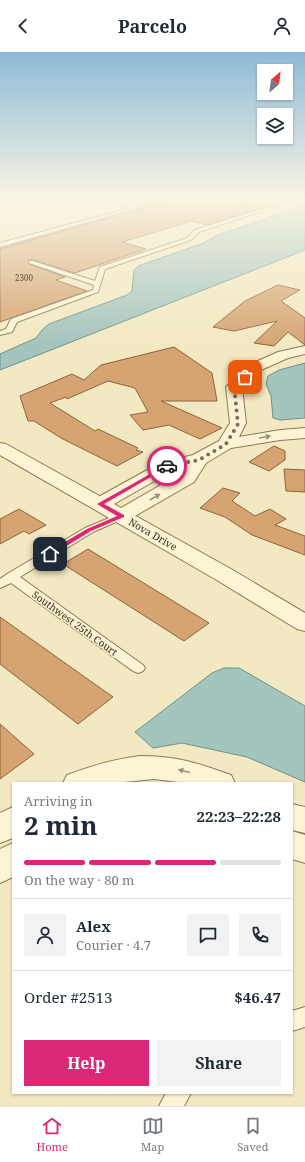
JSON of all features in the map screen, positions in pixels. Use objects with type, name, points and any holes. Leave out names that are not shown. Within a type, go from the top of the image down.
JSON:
[{"type":"street","points":[[226,444],[238,424],[234,386],[256,367],[284,355],[305,350]]},
{"type":"street","points":[[100,504],[166,467],[199,460],[226,444],[280,435],[305,433]]},
{"type":"street","name":"Nova Drive","points":[[0,448],[122,516],[305,623]]},
{"type":"street","points":[[122,516],[187,478],[199,460]]},
{"type":"street","points":[[79,782],[96,775],[147,767],[181,770],[218,782]]},
{"type":"street","points":[[293,817],[305,820]]},
{"type":"street","points":[[0,830],[12,821]]},
{"type":"street","points":[[293,846],[305,849]]},
{"type":"street","points":[[0,868],[12,858]]},
{"type":"lane","points":[[0,333],[9,330],[14,321],[96,291],[102,268],[161,248]]},
{"type":"lane","points":[[32,262],[98,284]]},
{"type":"lane","points":[[6,580],[89,530],[122,516]]},
{"type":"lane","name":"Southwest 25th Court","points":[[6,580],[138,668]]},
{"type":"lane","points":[[293,1021],[305,1017]]},
{"type":"lane","points":[[170,1106],[179,1094]]},
{"type":"water","points":[[189,248],[305,248],[305,250],[0,370],[0,354],[36,338],[49,324],[127,295],[132,291],[134,270],[138,266]]},
{"type":"water","points":[[305,363],[305,418],[280,420],[273,418],[271,396],[266,384],[268,376],[279,370]]},
{"type":"water","points":[[224,668],[239,668],[305,706],[305,782],[247,757],[182,743],[153,748],[135,732],[212,673]]},
{"type":"building","points":[[0,249],[146,249],[75,273],[33,260],[28,260],[29,264],[65,277],[56,280],[87,291],[0,322]]},
{"type":"building","points":[[278,285],[300,290],[281,301],[305,318],[305,345],[288,332],[274,346],[254,343],[277,321],[234,331],[213,327],[245,301]]},
{"type":"building","points":[[174,347],[212,373],[217,401],[161,401],[222,428],[200,439],[169,425],[143,430],[130,415],[148,412],[135,388],[108,381],[67,399],[66,397],[50,403],[95,431],[98,429],[138,448],[136,450],[143,452],[117,466],[61,438],[34,421],[28,421],[20,396],[72,374],[84,380],[101,365]]},
{"type":"building","points":[[274,446],[285,451],[285,460],[269,471],[249,462]]},
{"type":"building","points":[[284,469],[305,470],[305,492],[286,491]]},
{"type":"building","points":[[223,488],[240,493],[232,501],[255,516],[270,509],[286,519],[275,525],[305,536],[305,555],[252,535],[225,517],[200,508]]},
{"type":"building","points":[[19,509],[46,525],[29,534],[24,531],[0,544],[0,519]]},
{"type":"building","points":[[88,549],[209,623],[184,641],[63,564]]},
{"type":"building","points":[[0,617],[113,697],[78,724],[0,664]]},
{"type":"building","points":[[0,724],[34,754],[0,779]]},
{"type":"way so far","points":[[167,466],[199,460],[226,444],[238,424],[234,386],[245,377]]},
{"type":"route","points":[[50,554],[89,530],[122,516],[100,504],[167,466]]}]
